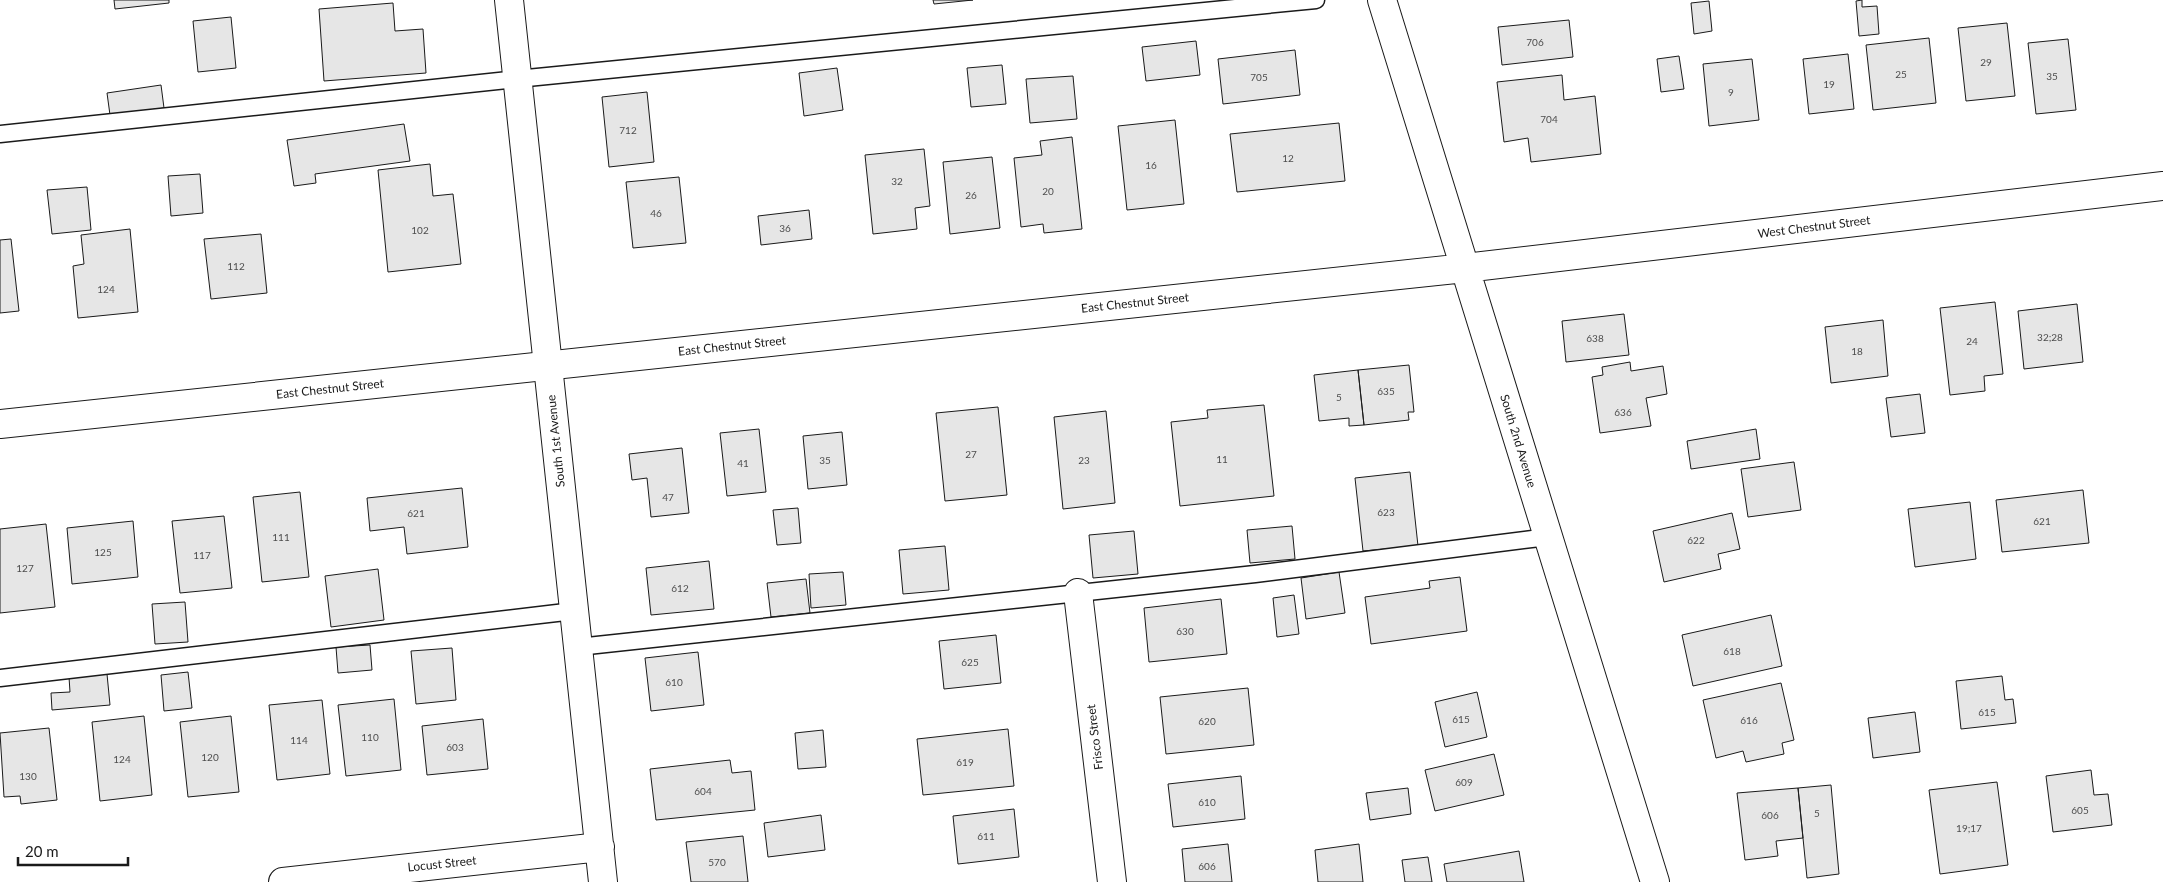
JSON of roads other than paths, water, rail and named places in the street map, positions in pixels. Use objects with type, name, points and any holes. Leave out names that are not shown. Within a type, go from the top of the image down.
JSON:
[{"type":"main road","name":"South 1st Avenue","points":[[509,0],[603,882]]},
{"type":"main road","name":"South 2nd Avenue","points":[[1382,0],[1654,882]]},
{"type":"main road","name":"West Chestnut Street","points":[[1465,268],[2163,186]]},
{"type":"main road","name":"East Chestnut Street","points":[[0,424],[1465,268]]},
{"type":"main road","name":"Frisco Street","points":[[1078,593],[1112,882]]},
{"type":"main road","name":"Locust Street","points":[[284,882],[600,847]]},
{"type":"lane","points":[[0,134],[517,79],[1316,0]]},
{"type":"lane","points":[[578,647],[1255,574],[1548,538]]},
{"type":"lane","points":[[0,678],[574,611]]}]
